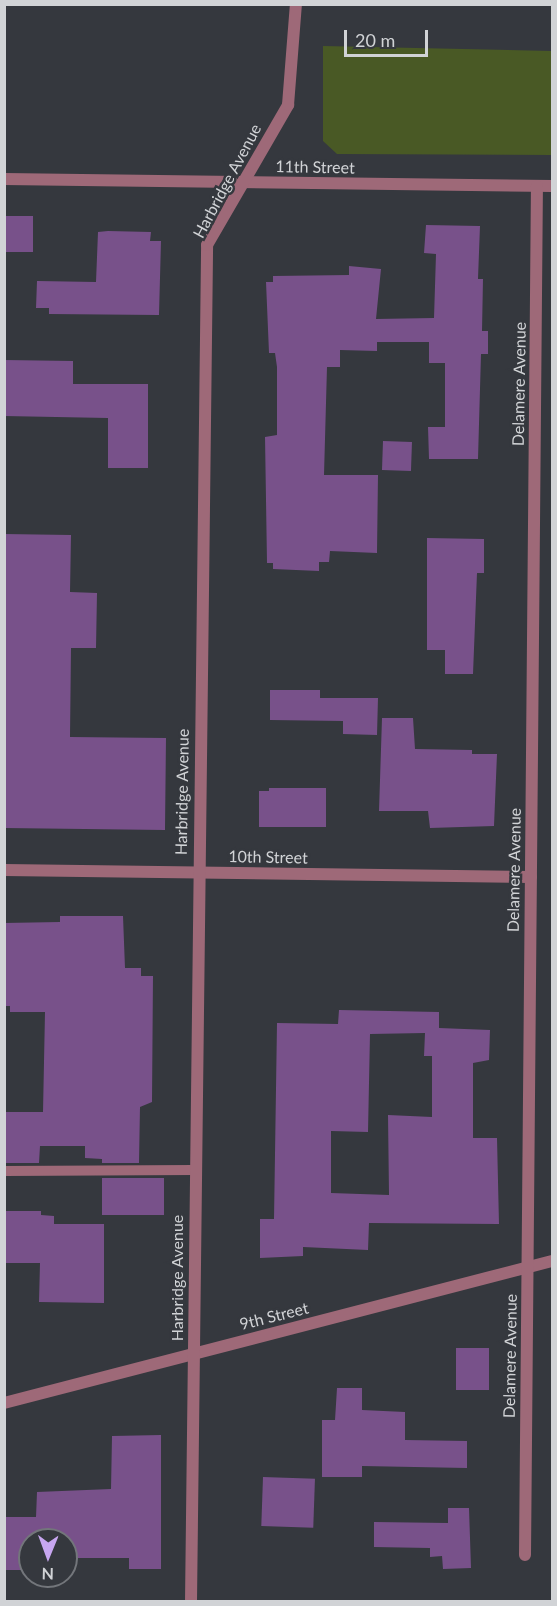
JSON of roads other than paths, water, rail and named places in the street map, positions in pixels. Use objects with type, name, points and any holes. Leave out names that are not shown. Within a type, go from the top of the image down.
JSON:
[{"type":"street","name":"Harbridge Avenue","points":[[191,1602],[197,873],[207,245],[288,105],[296,4]]},
{"type":"street","name":"11th Street","points":[[4,179],[552,186]]},
{"type":"street","name":"Delamere Avenue","points":[[525,1555],[537,186]]},
{"type":"street","name":"10th Street","points":[[4,870],[531,877]]},
{"type":"street","name":"9th Street","points":[[4,1403],[552,1261]]},
{"type":"lane","points":[[4,1171],[194,1170]]}]
